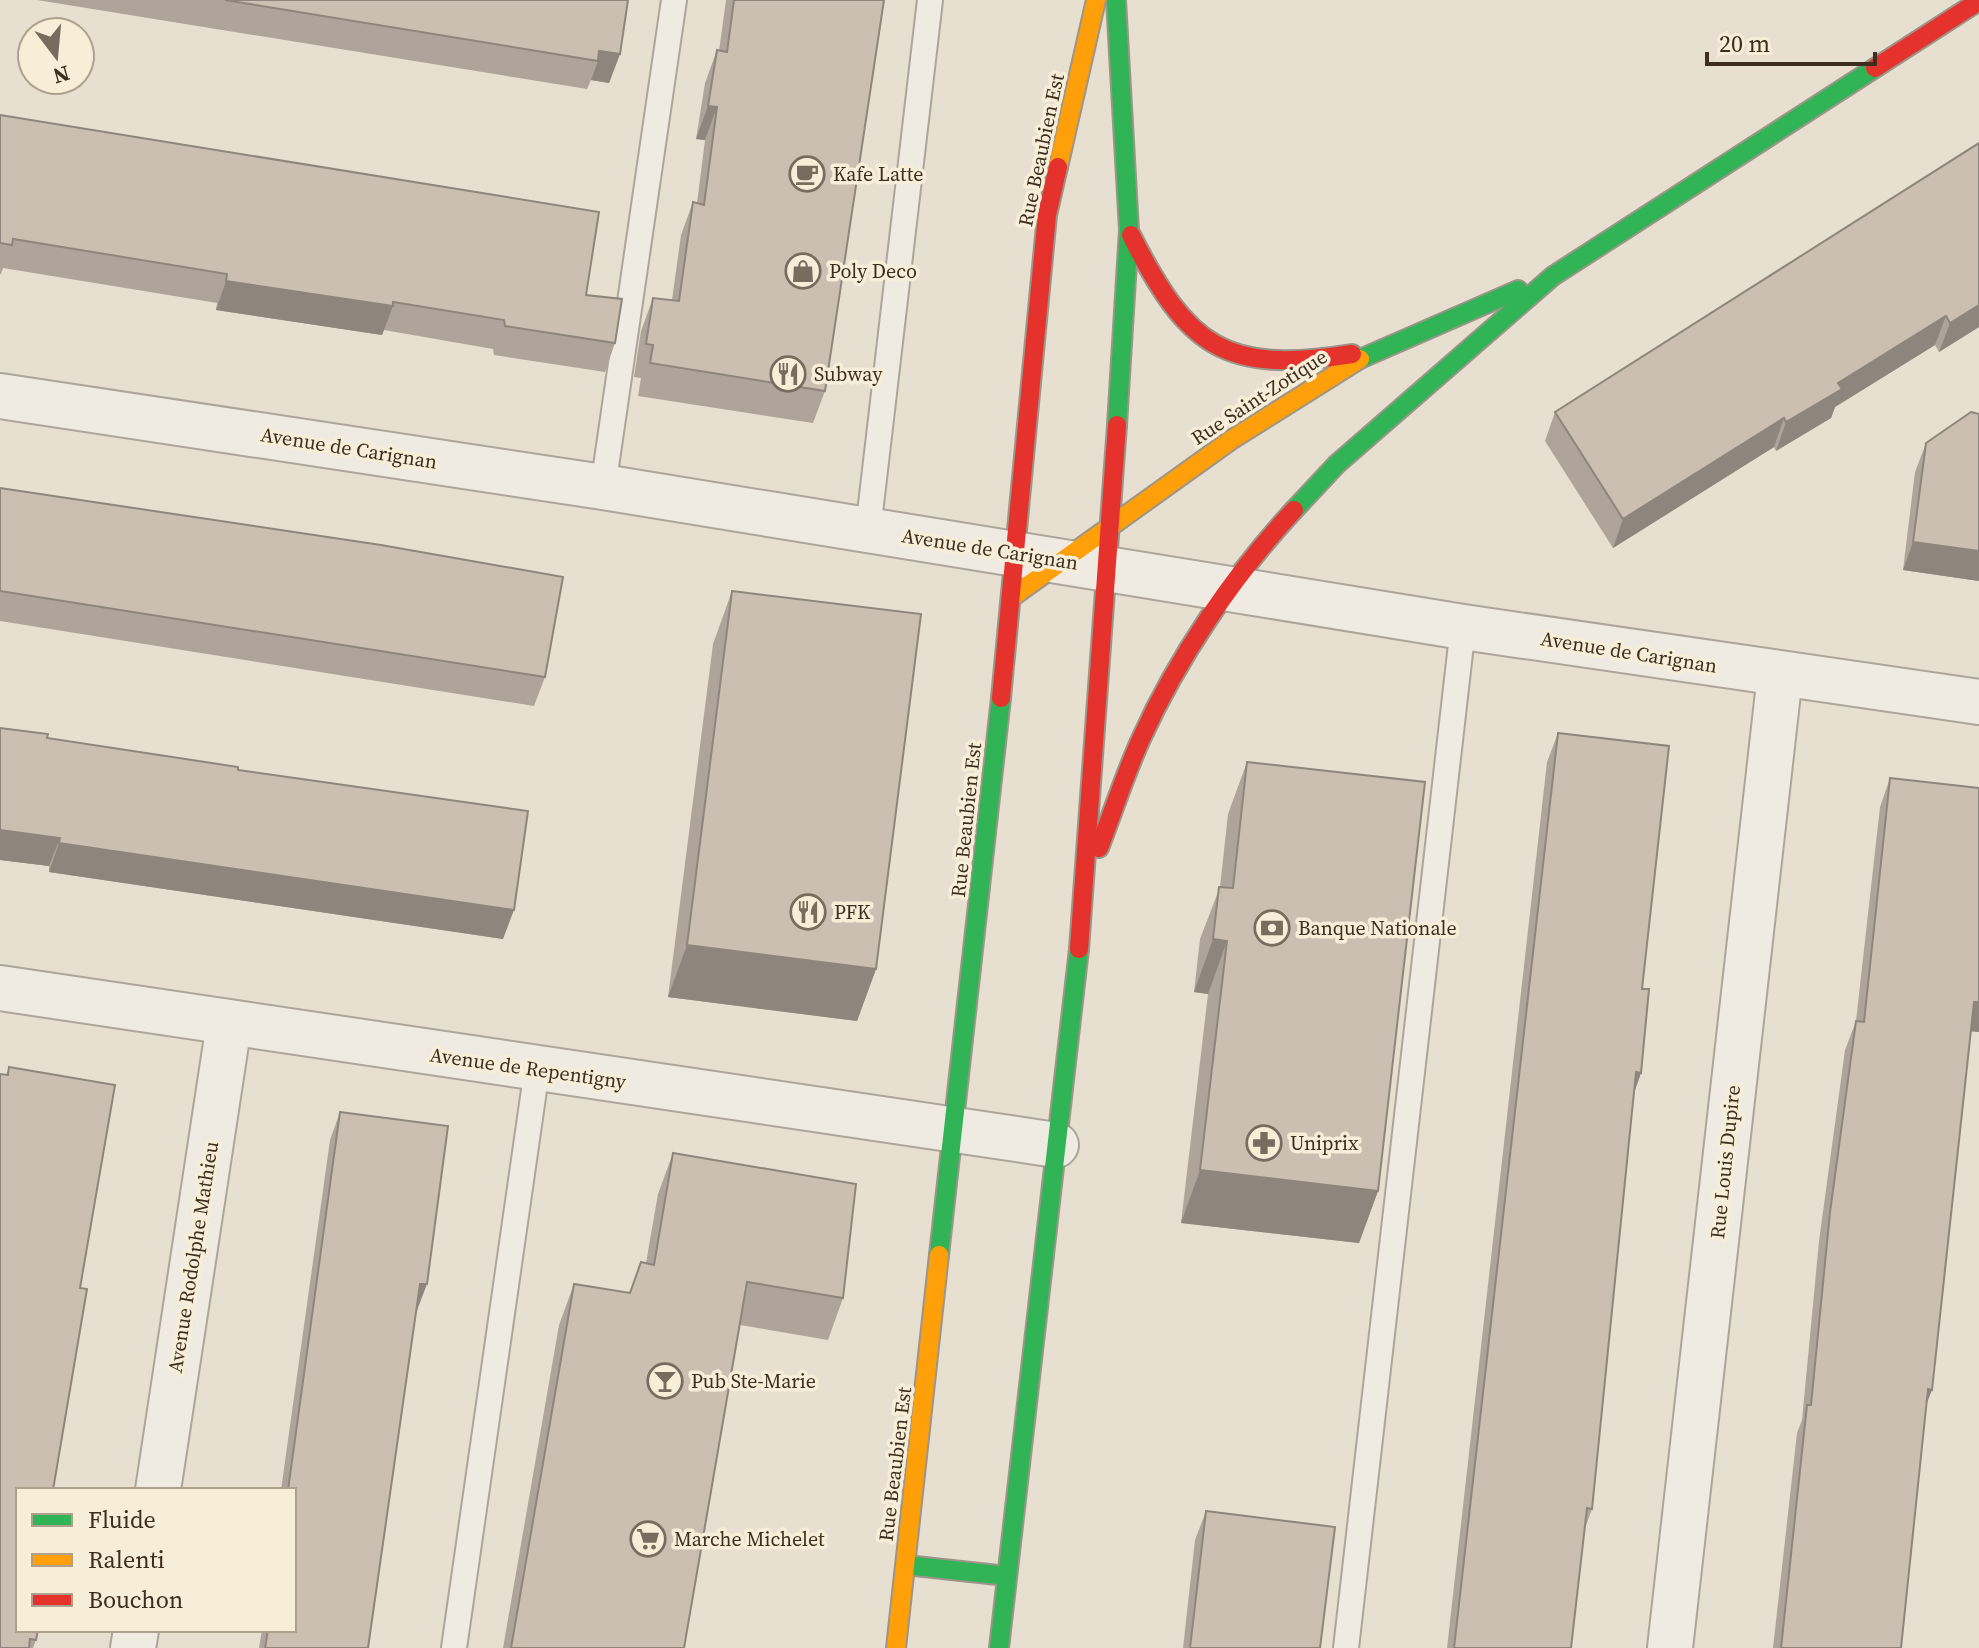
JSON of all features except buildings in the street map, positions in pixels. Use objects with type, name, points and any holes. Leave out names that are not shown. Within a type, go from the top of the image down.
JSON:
[{"type":"street","name":"Rue Beaubien Est","points":[[896,1648],[1017,553],[1047,215],[1096,0]]},
{"type":"street","points":[[999,1648],[1085,884],[1097,664],[1110,546],[1129,230],[1116,0]]},
{"type":"street","name":"Rue Saint-Zotique","points":[[1230,589],[1281,524],[1337,464],[1553,276],[1979,1]]},
{"type":"street","points":[[1129,230],[1155,288],[1179,320],[1207,342],[1236,355],[1272,363],[1314,362],[1374,350]]},
{"type":"street","name":"Rue Saint-Zotique","points":[[1110,546],[1231,440],[1374,350],[1553,276]]},
{"type":"street","name":"Avenue de Carignan","points":[[0,396],[1063,560],[1110,546],[1230,589],[1780,675],[1979,702]]},
{"type":"street","points":[[1012,597],[1063,560]]},
{"type":"street","points":[[1085,884],[1141,739],[1175,673],[1230,589]]},
{"type":"street","name":"Rue Louis Dupire","points":[[1670,1648],[1780,675]]},
{"type":"street","name":"Avenue de Repentigny","points":[[0,988],[1056,1145]]},
{"type":"street","name":"Avenue Rodolphe Mathieu","points":[[158,1488],[229,1024]]},
{"type":"street","points":[[906,1565],[1007,1576]]},
{"type":"lane","points":[[603,487],[674,0]]},
{"type":"lane","points":[[868,530],[930,0]]},
{"type":"lane","points":[[1346,1648],[1463,627]]},
{"type":"lane","points":[[454,1648],[537,1069]]},
{"type":"traffic: fast","points":[[1116,0],[1129,230],[1117,425]]},
{"type":"traffic: fast","points":[[1294,510],[1337,464],[1553,276],[1875,68]]},
{"type":"traffic: fast","points":[[1360,359],[1518,290]]},
{"type":"traffic: fast","points":[[939,1255],[1001,698]]},
{"type":"traffic: fast","points":[[999,1648],[1079,949]]},
{"type":"traffic: fast","points":[[906,1565],[1007,1576]]},
{"type":"traffic: slow","points":[[1058,167],[1096,0]]},
{"type":"traffic: slow","points":[[1012,597],[1231,440],[1360,359]]},
{"type":"traffic: slow","points":[[896,1648],[939,1255]]},
{"type":"traffic: jam","points":[[1875,68],[1979,1]]},
{"type":"traffic: jam","points":[[1001,698],[1047,215],[1058,167]]},
{"type":"traffic: jam","points":[[1131,235],[1172,304],[1192,328],[1215,344],[1241,355],[1272,360],[1352,354]]},
{"type":"traffic: jam","points":[[1079,949],[1117,425]]},
{"type":"traffic: jam","points":[[1099,848],[1135,752],[1172,678],[1208,618],[1271,535],[1294,510]]},
{"type":"place","name":"Kafe Latte","points":[[807,174]]},
{"type":"place","name":"Poly Deco","points":[[803,271]]},
{"type":"place","name":"Subway","points":[[788,374]]},
{"type":"place","name":"PFK","points":[[808,912]]},
{"type":"place","name":"Banque Nationale","points":[[1272,928]]},
{"type":"place","name":"Uniprix","points":[[1264,1143]]},
{"type":"place","name":"Pub Ste-Marie","points":[[665,1381]]},
{"type":"place","name":"Marche Michelet","points":[[648,1539]]}]
